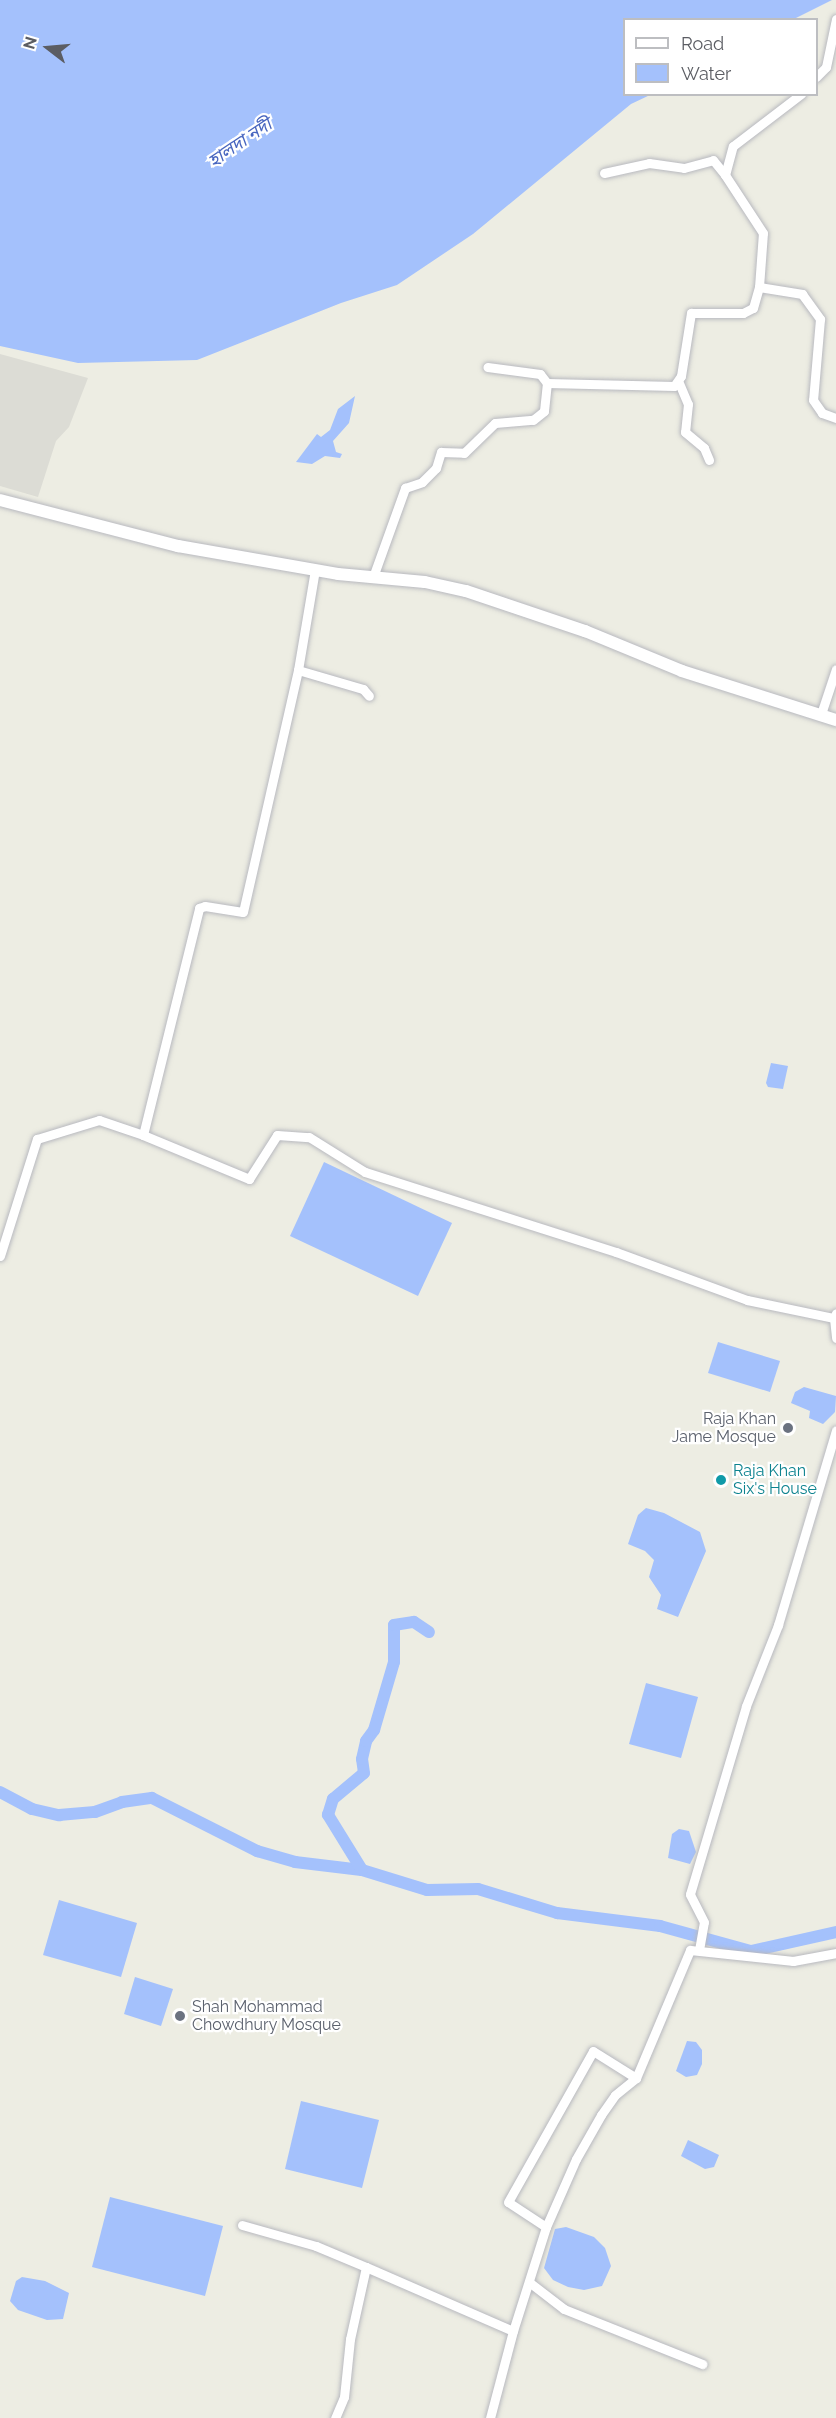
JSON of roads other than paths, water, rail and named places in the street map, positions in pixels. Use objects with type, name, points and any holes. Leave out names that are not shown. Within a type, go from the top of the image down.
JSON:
[{"type":"street","points":[[818,75],[826,67],[836,19]]},
{"type":"street","points":[[725,175],[733,146],[798,96]]},
{"type":"street","points":[[604,173],[649,163],[684,168],[713,160],[763,233],[759,287],[753,308],[742,313],[691,313],[679,384],[688,404],[685,432],[704,448],[709,460]]},
{"type":"street","points":[[759,287],[802,294],[820,320],[813,400],[822,413],[836,418]]},
{"type":"street","points":[[373,577],[405,488],[422,482],[435,468],[441,452],[464,453],[495,423],[533,420],[544,411],[547,383],[540,374],[487,367]]},
{"type":"street","points":[[547,383],[679,384]]},
{"type":"street","points":[[0,500],[178,546],[315,570],[466,591],[585,631],[682,671],[836,720]]},
{"type":"street","points":[[143,1135],[199,908],[243,912],[298,670],[315,570]]},
{"type":"street","points":[[821,714],[836,669]]},
{"type":"street","points":[[298,670],[363,689],[369,696]]},
{"type":"street","points":[[0,1256],[37,1139],[99,1120],[143,1135],[249,1179],[277,1135],[309,1137],[365,1172],[616,1252],[747,1300],[835,1316],[836,1338]]},
{"type":"street","points":[[699,1950],[704,1923],[690,1894],[746,1706],[778,1625],[836,1430]]},
{"type":"street","points":[[490,2418],[513,2331],[546,2227],[576,2159],[601,2115],[615,2095],[636,2078],[690,1950],[793,1960],[836,1953]]},
{"type":"street","points":[[546,2227],[508,2202],[593,2051],[636,2078]]},
{"type":"street","points":[[242,2225],[315,2246],[513,2331]]},
{"type":"street","points":[[335,2418],[344,2397],[350,2339],[366,2267]]},
{"type":"street","points":[[529,2282],[564,2309],[702,2364]]},
{"type":"water","name":"হালদা নদী","points":[[0,0],[832,0],[796,18],[623,18],[623,96],[648,96],[631,104],[473,234],[397,285],[341,303],[197,360],[78,363],[0,346]]},
{"type":"water","points":[[355,396],[349,423],[333,441],[336,452],[342,454],[340,458],[325,456],[312,464],[296,462],[317,434],[321,437],[330,430],[338,409]]},
{"type":"water","points":[[771,1063],[788,1066],[783,1089],[768,1087],[766,1083]]},
{"type":"water","points":[[324,1162],[452,1223],[418,1296],[290,1236]]},
{"type":"water","points":[[718,1342],[780,1361],[770,1392],[708,1373]]},
{"type":"water","points":[[804,1387],[836,1396],[835,1412],[823,1424],[809,1418],[810,1411],[791,1403],[795,1392]]},
{"type":"water","points":[[646,1508],[664,1513],[700,1532],[706,1551],[678,1617],[657,1609],[661,1595],[649,1577],[654,1560],[645,1551],[628,1544],[638,1515]]},
{"type":"water","points":[[646,1683],[698,1697],[681,1758],[629,1744]]},
{"type":"water","points":[[679,1829],[689,1831],[696,1852],[690,1864],[668,1858],[672,1834]]},
{"type":"water","points":[[59,1900],[137,1923],[121,1977],[43,1955]]},
{"type":"water","points":[[135,1977],[173,1989],[161,2026],[124,2014]]},
{"type":"water","points":[[687,2041],[696,2042],[702,2050],[702,2064],[697,2075],[686,2077],[676,2071]]},
{"type":"water","points":[[301,2101],[379,2120],[362,2188],[285,2169]]},
{"type":"water","points":[[688,2140],[719,2155],[714,2167],[705,2169],[681,2156]]},
{"type":"water","points":[[110,2197],[223,2226],[205,2296],[92,2267]]},
{"type":"water","points":[[566,2227],[594,2237],[605,2248],[611,2266],[602,2286],[584,2290],[568,2287],[553,2280],[544,2268],[555,2229]]},
{"type":"water","points":[[22,2277],[45,2281],[69,2293],[63,2319],[47,2320],[18,2310],[10,2301],[16,2281]]},
{"type":"waterway","points":[[362,1870],[328,1815],[333,1799],[364,1773],[362,1759],[366,1741],[374,1730],[394,1662],[394,1625],[414,1622],[429,1632]]},
{"type":"waterway","points":[[0,1792],[32,1809],[59,1815],[95,1812],[122,1802],[152,1798],[257,1851],[295,1862],[362,1870],[427,1890],[478,1889],[557,1913],[660,1926],[751,1951],[836,1932]]},
{"type":"place","name":"Raja Khan Jame Mosque","points":[[788,1428]]},
{"type":"place","name":"Raja Khan Six's House","points":[[721,1480]]},
{"type":"place","name":"Shah Mohammad Chowdhury Mosque","points":[[180,2016]]}]
